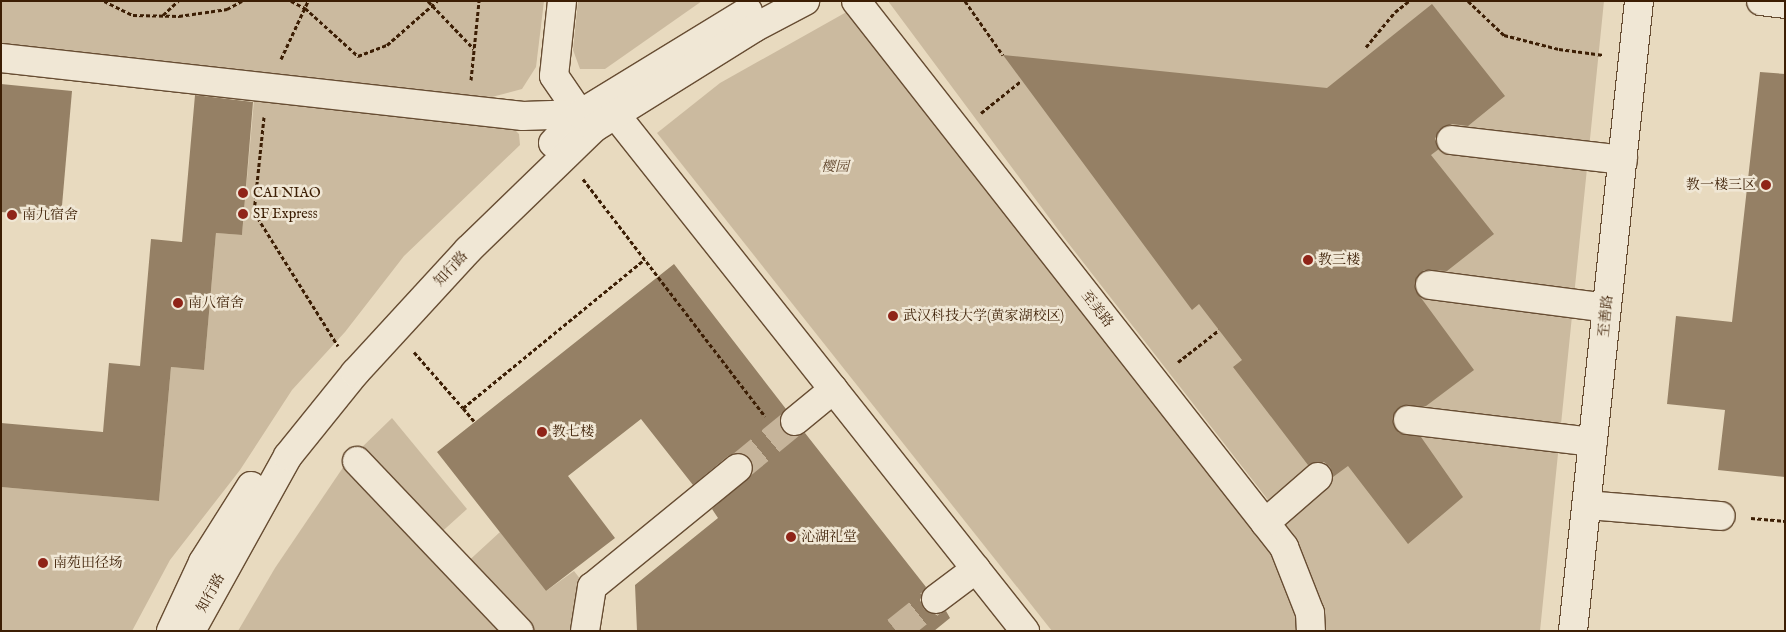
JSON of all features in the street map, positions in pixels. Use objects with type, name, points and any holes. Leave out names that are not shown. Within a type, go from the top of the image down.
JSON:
[{"type":"lane","points":[[562,1],[554,76],[580,114]]},
{"type":"lane","name":"知行路","points":[[171,631],[203,562],[263,466],[347,362],[580,114],[764,1]]},
{"type":"lane","name":"知行路","points":[[191,631],[288,456],[355,373],[468,250],[594,128],[754,28],[805,1]]},
{"type":"lane","name":"至美路","points":[[856,1],[1284,548],[1310,613],[1311,631]]},
{"type":"lane","name":"至善路","points":[[1573,631],[1639,1]]},
{"type":"lane","points":[[1761,1],[1785,4]]},
{"type":"lane","points":[[1,58],[524,116],[616,114],[1025,631]]},
{"type":"lane","points":[[1451,140],[1623,160]]},
{"type":"lane","points":[[1430,285],[1607,308]]},
{"type":"lane","points":[[783,423],[834,389]]},
{"type":"lane","points":[[1408,420],[1593,442]]},
{"type":"lane","points":[[357,461],[519,631]]},
{"type":"lane","points":[[585,631],[592,588],[738,468]]},
{"type":"lane","points":[[1265,523],[1318,477]]},
{"type":"lane","points":[[1587,505],[1721,516]]},
{"type":"lane","points":[[936,599],[976,569]]},
{"type":"path","points":[[104,1],[133,15],[163,15],[227,9],[242,1]]},
{"type":"path","points":[[163,15],[178,1]]},
{"type":"path","points":[[291,1],[306,8],[358,56],[387,46],[437,1]]},
{"type":"path","points":[[308,1],[267,88],[254,212],[347,362]]},
{"type":"path","points":[[428,1],[474,50]]},
{"type":"path","points":[[468,110],[479,1]]},
{"type":"path","points":[[965,1],[1002,55]]},
{"type":"path","points":[[1366,47],[1395,12],[1410,1]]},
{"type":"path","points":[[1468,1],[1504,35],[1559,49],[1633,59]]},
{"type":"path","points":[[958,132],[1021,80]]},
{"type":"path","points":[[565,155],[645,258],[783,423]]},
{"type":"path","points":[[463,408],[645,258]]},
{"type":"path","points":[[1155,382],[1219,330]]},
{"type":"path","points":[[418,357],[474,421]]},
{"type":"green space","points":[[1,1],[544,1],[536,67],[522,89],[488,98],[1,44]]},
{"type":"green space","points":[[578,1],[702,1],[605,69],[580,69],[573,50]]},
{"type":"green space","points":[[888,1],[1604,1],[1540,631],[1324,631],[1322,610],[1298,543],[1265,496],[1065,239]]},
{"type":"green space","name":"樱园","points":[[859,5],[1284,547],[1311,631],[1052,631],[657,133],[720,83]]},
{"type":"green space","points":[[254,100],[512,127],[519,134],[520,145],[404,256],[345,332],[292,390],[240,470],[170,560],[132,631],[1,631],[1,487],[159,501],[171,367],[204,370],[216,233],[242,235]]},
{"type":"green space","points":[[392,418],[467,509],[436,537],[356,453]]},
{"type":"green space","points":[[344,466],[502,631],[238,631],[275,568]]},
{"type":"green space","points":[[500,532],[546,591],[574,571],[588,589],[581,631],[525,631],[463,566]]},
{"type":"building","name":"教三楼","points":[[1432,4],[1505,96],[1468,126],[1452,124],[1439,130],[1435,139],[1439,149],[1431,155],[1494,234],[1447,271],[1424,270],[1415,283],[1416,291],[1474,370],[1426,406],[1402,406],[1393,418],[1399,433],[1421,437],[1463,497],[1408,544],[1348,466],[1333,477],[1330,467],[1324,462],[1308,465],[1233,367],[1242,360],[1199,304],[1192,310],[1003,55],[1327,88]]},
{"type":"building","name":"教一楼三区","points":[[1760,72],[1785,74],[1785,477],[1718,470],[1725,410],[1667,404],[1676,316],[1732,322]]},
{"type":"building","name":"南九宿舍","points":[[1,84],[72,91],[61,217],[1,212]]},
{"type":"building","name":"南八宿舍","points":[[195,95],[253,102],[242,235],[216,233],[204,370],[171,367],[159,501],[1,487],[1,423],[103,432],[109,363],[140,366],[151,239],[182,242]]},
{"type":"building","points":[[674,264],[786,409],[780,416],[783,430],[790,436],[805,433],[926,587],[920,600],[924,609],[937,615],[946,611],[950,618],[934,631],[637,631],[635,585],[718,518],[712,509],[752,474],[753,465],[743,453],[728,456],[693,485],[641,419],[568,476],[615,538],[546,591],[437,452]]},
{"type":"tunnel","points":[[738,468],[795,421]]},
{"type":"tunnel","points":[[896,631],[936,599]]},
{"type":"place","name":"教一楼三区","points":[[1766,185]]},
{"type":"place","name":"CAI NIAO","points":[[243,193]]},
{"type":"place","name":"SF Express","points":[[243,214]]},
{"type":"place","name":"南九宿舍","points":[[12,215]]},
{"type":"place","name":"教三楼","points":[[1308,260]]},
{"type":"place","name":"南八宿舍","points":[[178,303]]},
{"type":"place","name":"武汉科技大学(黄家湖校区)","points":[[893,316]]},
{"type":"place","name":"教七楼","points":[[542,432]]},
{"type":"place","name":"沁湖礼堂","points":[[791,537]]},
{"type":"place","name":"南苑田径场","points":[[43,563]]}]
